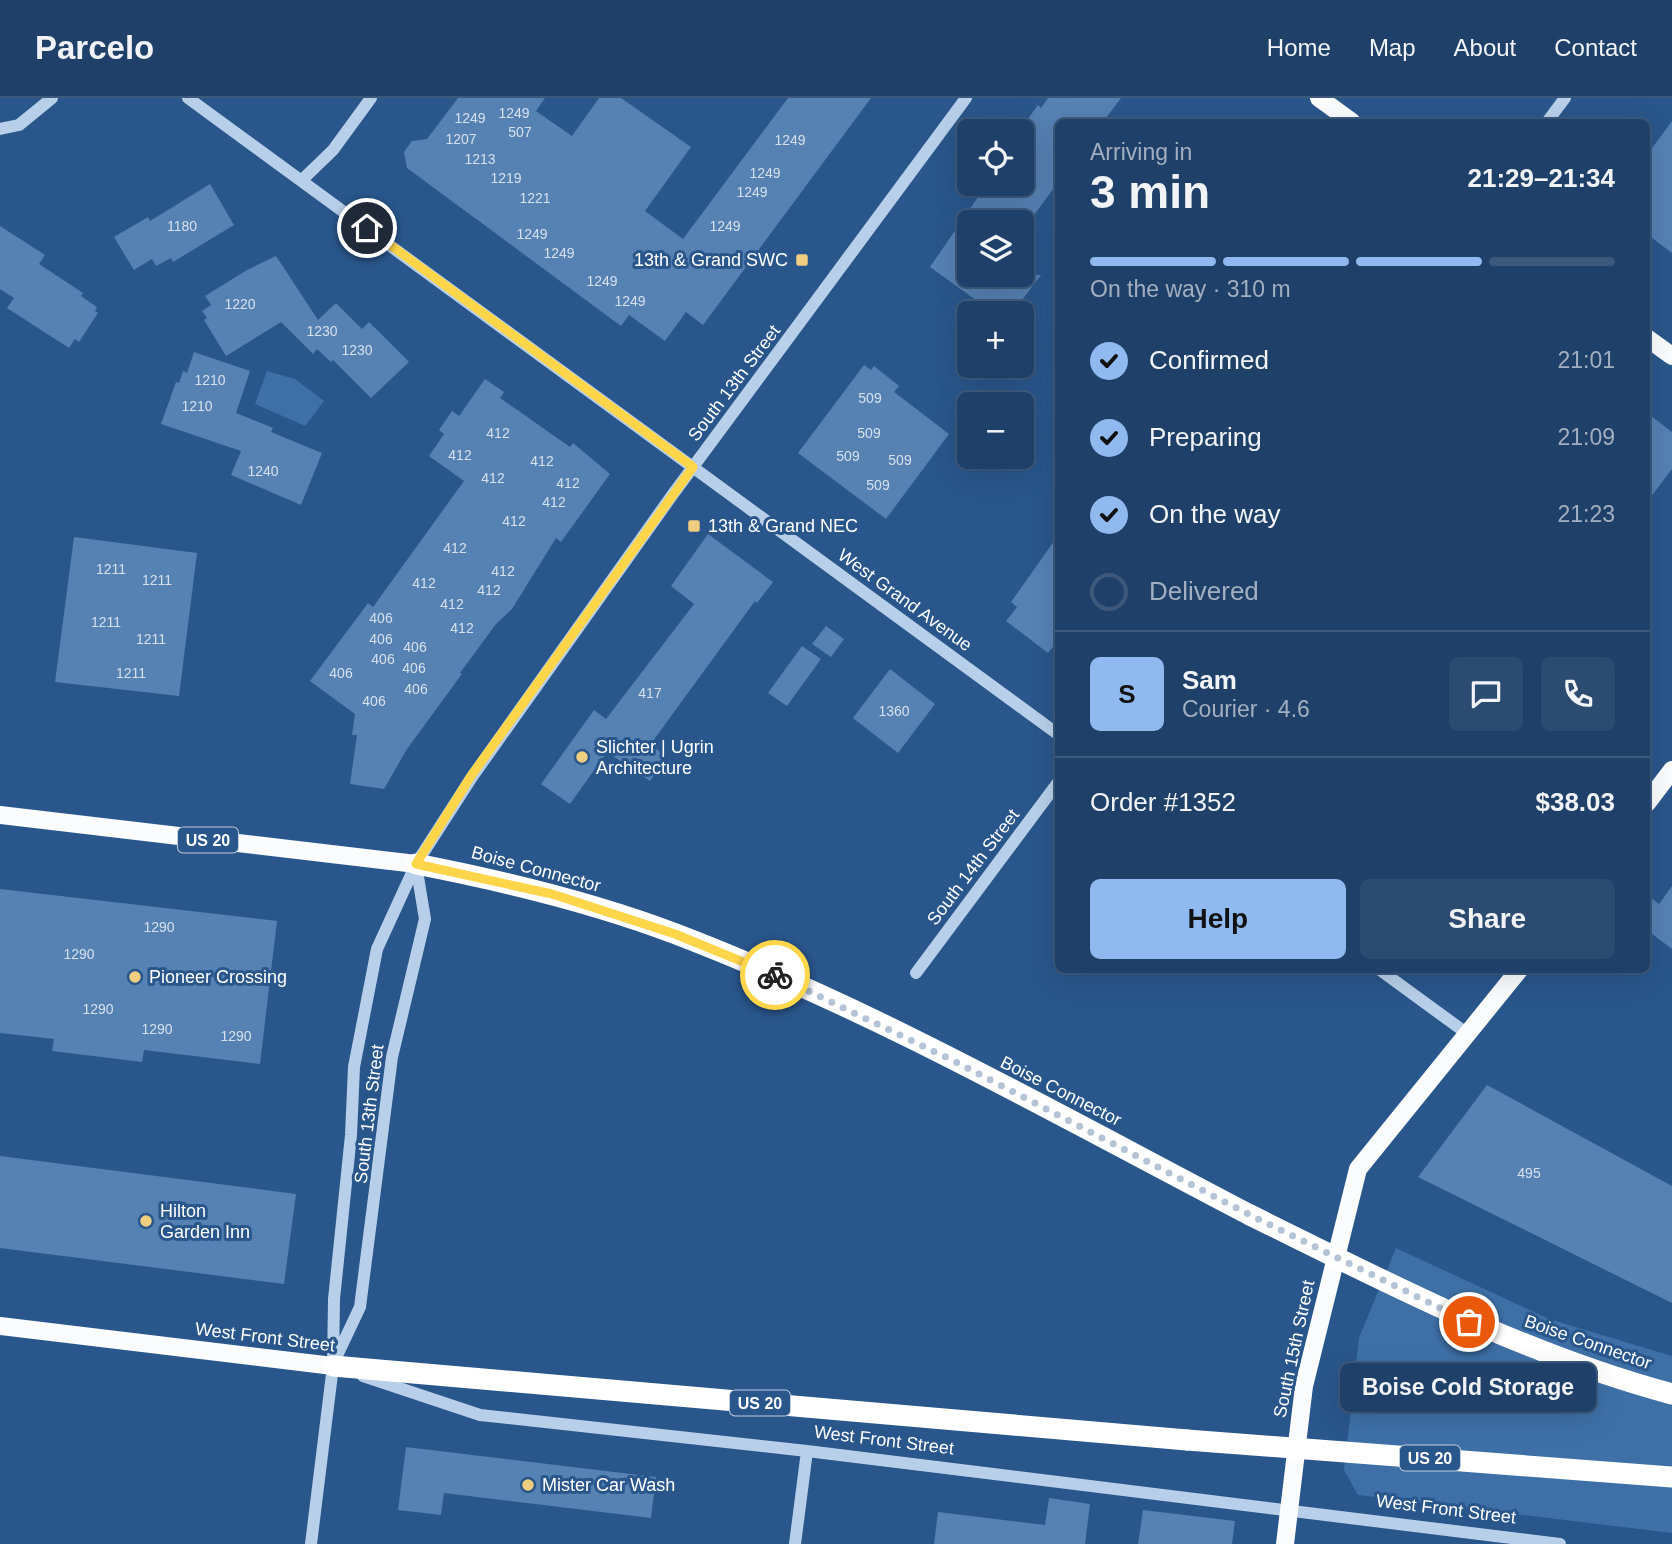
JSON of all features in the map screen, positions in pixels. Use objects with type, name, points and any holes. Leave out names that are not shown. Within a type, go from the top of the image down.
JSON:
[{"type":"highway","name":"Boise Connector","points":[[416,864],[552,894],[675,934],[786,980],[954,1061],[1250,1215],[1482,1328],[1601,1374],[1672,1394]]},
{"type":"highway","name":"US 20","points":[[332,1366],[1187,1440],[1672,1477]]},
{"type":"main road","points":[[1319,98],[1348,119]]},
{"type":"main road","points":[[1650,340],[1672,356]]},
{"type":"main road","points":[[1650,799],[1672,770]]},
{"type":"main road","name":"US 20","points":[[0,815],[416,864]]},
{"type":"main road","name":"South 15th Street","points":[[1285,1544],[1304,1386],[1358,1169],[1517,973]]},
{"type":"main road","name":"West Front Street","points":[[0,1326],[332,1366]]},
{"type":"street","points":[[0,129],[19,125],[52,98]]},
{"type":"street","name":"West Grand Avenue","points":[[188,98],[1055,731]]},
{"type":"street","points":[[302,180],[333,150],[371,98]]},
{"type":"street","name":"South 13th Street","points":[[311,1544],[332,1366],[334,1299],[351,1135],[354,1067],[377,949],[416,864],[471,776],[693,467],[966,98]]},
{"type":"street","points":[[1549,119],[1565,98]]},
{"type":"street","name":"South 14th Street","points":[[916,973],[1055,786]]},
{"type":"street","name":"South 13th Street","points":[[332,1366],[360,1307],[392,1057],[425,919],[416,864]]},
{"type":"street","points":[[1384,973],[1469,1035]]},
{"type":"street","name":"West Front Street","points":[[332,1366],[480,1415],[807,1451],[1289,1513],[1560,1544]]},
{"type":"street","points":[[795,1544],[807,1451]]},
{"type":"shaded area","points":[[267,371],[295,379],[324,401],[305,426],[255,404]]},
{"type":"shaded area","points":[[1396,1248],[1549,1319],[1672,1356],[1672,1533],[1358,1495],[1344,1470],[1359,1338]]},
{"type":"building","points":[[458,98],[545,98],[536,111],[572,136],[599,98],[621,98],[691,147],[645,211],[683,239],[788,98],[871,98],[703,325],[686,312],[665,341],[629,315],[621,326],[407,168],[404,152],[412,141],[427,139]]},
{"type":"building","points":[[1048,98],[1121,98],[1105,119],[1055,119],[1055,186],[1034,215],[1034,210],[969,210],[979,196],[1034,196],[1034,119],[1028,119],[1038,105],[1041,108]]},
{"type":"building","points":[[1672,121],[1672,253],[1650,236],[1650,151]]},
{"type":"building","points":[[210,184],[234,225],[173,262],[171,258],[156,266],[152,259],[134,270],[114,237],[148,217],[150,221]]},
{"type":"building","points":[[0,226],[45,255],[39,264],[83,293],[81,296],[97,307],[95,311],[98,313],[79,342],[75,339],[69,348],[7,308],[14,298],[0,289]]},
{"type":"building","points":[[957,228],[957,286],[930,267]]},
{"type":"building","points":[[276,256],[318,320],[336,303],[362,329],[369,322],[409,362],[371,398],[333,360],[331,362],[317,349],[313,354],[281,322],[226,356],[204,320],[207,318],[202,311],[211,305],[205,296]]},
{"type":"building","points":[[1034,275],[1041,275],[1034,284]]},
{"type":"building","points":[[958,287],[1032,287],[1021,301],[977,301]]},
{"type":"building","points":[[194,352],[250,371],[236,413],[273,428],[271,432],[322,453],[301,505],[231,475],[241,451],[161,424],[176,382],[179,383],[183,371],[187,373]]},
{"type":"building","points":[[864,365],[871,370],[874,366],[899,386],[894,392],[949,434],[886,519],[798,453]]},
{"type":"building","points":[[485,379],[504,392],[500,398],[570,447],[573,443],[610,474],[561,542],[556,538],[512,609],[496,624],[460,673],[462,674],[407,749],[384,789],[350,784],[357,735],[352,735],[355,714],[310,681],[368,603],[373,607],[464,481],[429,456],[444,434],[439,430],[452,411],[459,416]]},
{"type":"building","points":[[1650,415],[1672,432],[1672,469],[1650,498]]},
{"type":"building","points":[[708,534],[773,582],[757,603],[755,601],[650,745],[667,756],[650,781],[607,752],[570,804],[541,784],[594,710],[606,719],[694,604],[671,586]]},
{"type":"building","points":[[74,537],[197,553],[179,696],[55,682]]},
{"type":"building","points":[[1055,540],[1055,644],[1048,653],[1006,621],[1017,607],[1011,602]]},
{"type":"building","points":[[826,626],[844,639],[831,657],[812,644]]},
{"type":"building","points":[[802,646],[821,659],[787,706],[768,693]]},
{"type":"building","points":[[890,669],[935,704],[898,753],[853,718]]},
{"type":"building","points":[[1672,886],[1672,949],[1650,932],[1650,897],[1659,904]]},
{"type":"building","name":"Pioneer Crossing","points":[[0,889],[277,921],[260,1064],[144,1050],[142,1062],[52,1051],[54,1039],[0,1033]]},
{"type":"building","points":[[1487,1085],[1672,1186],[1672,1303],[1418,1177]]},
{"type":"building","name":"Hilton Garden Inn","points":[[0,1156],[296,1194],[284,1284],[0,1248]]},
{"type":"building","name":"Mister Car Wash","points":[[406,1447],[656,1477],[651,1518],[444,1493],[441,1515],[398,1510]]},
{"type":"building","points":[[1049,1498],[1090,1504],[1085,1544],[934,1544],[938,1512],[1045,1525]]},
{"type":"building","points":[[1143,1510],[1235,1521],[1232,1544],[1138,1544]]},
{"type":"way so far","points":[[775,975],[954,1061],[1250,1215],[1469,1322]]},
{"type":"place","name":"13th & Grand SWC","points":[[802,260]]},
{"type":"place","name":"13th & Grand NEC","points":[[694,526]]},
{"type":"place","name":"Slichter | Ugrin Architecture","points":[[582,757]]},
{"type":"place","name":"Pioneer Crossing","points":[[135,977]]},
{"type":"place","name":"Hilton Garden Inn","points":[[146,1221]]},
{"type":"place","name":"Boise Cold Storage","points":[[1469,1322]]},
{"type":"place","name":"Mister Car Wash","points":[[528,1485]]},
{"type":"route","points":[[367,228],[693,467],[471,776],[416,864],[552,894],[675,934],[775,975]]}]
